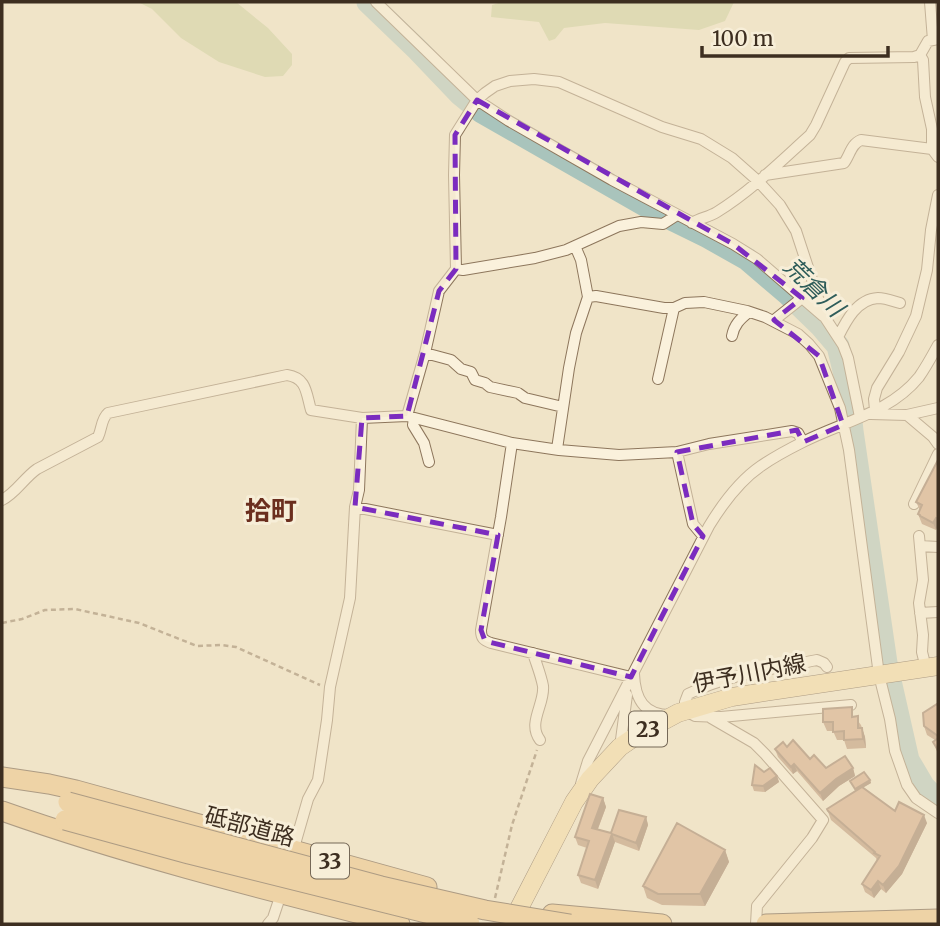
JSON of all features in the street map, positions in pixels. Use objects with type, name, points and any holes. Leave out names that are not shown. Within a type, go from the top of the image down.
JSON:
[{"type":"highway","name":"33","points":[[2,777],[76,790],[494,905],[515,916],[662,924]]},
{"type":"highway","name":"砥部道路","points":[[2,784],[66,811],[189,854],[470,924]]},
{"type":"highway","name":"砥部道路","points":[[2,800],[66,811],[485,910],[570,924]]},
{"type":"highway","name":"33","points":[[2,811],[88,840],[400,924]]},
{"type":"highway","name":"33","points":[[281,894],[293,851]]},
{"type":"highway","points":[[766,924],[938,919]]},
{"type":"main road","name":"伊予川内線","points":[[515,916],[574,802],[590,779],[620,747],[657,724],[682,712],[732,697],[927,668]]},
{"type":"street","points":[[376,2],[477,100],[612,180],[733,244],[757,259],[824,316]]},
{"type":"street","points":[[692,223],[713,215],[762,178],[810,135],[849,58],[920,55],[928,41],[936,40],[930,2]]},
{"type":"street","points":[[762,178],[844,163],[853,146],[862,140],[935,153],[925,97],[923,60],[920,55]]},
{"type":"street","points":[[429,462],[424,443],[410,417],[439,291],[456,269],[455,135],[477,100],[485,93],[510,81],[541,79],[559,82],[662,127],[701,139],[762,178],[796,231],[824,316],[848,358],[858,418],[850,461],[895,751],[907,785],[916,798],[938,813]]},
{"type":"street","points":[[858,418],[874,399],[877,388],[899,352],[916,316],[925,285],[938,195]]},
{"type":"street","points":[[456,269],[535,258],[575,246],[619,226],[641,222],[663,224],[677,215]]},
{"type":"street","points":[[557,449],[569,368],[588,297],[581,260],[575,246]]},
{"type":"street","points":[[588,297],[596,296],[664,309],[685,303],[704,302],[749,312],[773,321],[809,344],[819,356],[840,408],[858,418],[907,415],[938,408]]},
{"type":"street","points":[[773,321],[802,298]]},
{"type":"street","points":[[838,337],[854,311],[864,303],[876,298],[900,303]]},
{"type":"street","points":[[658,379],[674,308]]},
{"type":"street","points":[[732,335],[737,322],[749,312]]},
{"type":"street","points":[[574,802],[588,761],[721,506],[760,466],[803,442],[890,402],[918,377],[938,345]]},
{"type":"street","points":[[425,353],[451,360],[461,369],[471,372],[475,380],[490,387],[563,407]]},
{"type":"street","points":[[2,500],[13,493],[29,474],[98,437],[107,413],[287,375],[302,380],[311,410],[362,418],[410,417],[512,443],[557,449],[619,455],[677,452],[709,444],[792,431],[798,433],[803,442]]},
{"type":"street","points":[[907,415],[938,443]]},
{"type":"street","points":[[293,851],[308,799],[317,780],[330,687],[350,598],[362,418]]},
{"type":"street","points":[[512,443],[481,637],[491,643],[631,678]]},
{"type":"street","points":[[677,452],[693,524],[703,536]]},
{"type":"street","points":[[914,504],[938,454]]},
{"type":"street","points":[[355,507],[498,535]]},
{"type":"street","points":[[927,668],[922,652],[919,603],[923,580],[919,541],[938,547]]},
{"type":"street","points":[[920,613],[938,612]]},
{"type":"street","points":[[533,653],[543,685],[535,729],[540,740]]},
{"type":"street","points":[[682,712],[688,694],[724,680],[817,660],[827,667]]},
{"type":"street","points":[[631,678],[644,706],[662,715],[682,712],[695,716],[721,717],[833,702],[851,705]]},
{"type":"street","points":[[620,747],[631,678]]},
{"type":"street","points":[[708,717],[760,748],[823,820],[812,838],[757,906],[756,924]]},
{"type":"street","points":[[268,924],[273,918],[281,894]]},
{"type":"path","points":[[2,623],[45,610],[75,609],[152,627],[197,646],[236,647],[317,684],[330,687]]},
{"type":"path","points":[[494,905],[512,825],[540,740]]},
{"type":"highlighted area","points":[[477,100],[733,244],[802,298],[774,320],[819,356],[843,425],[803,442],[797,430],[677,452],[693,524],[703,536],[631,677],[485,641],[481,630],[498,535],[355,507],[362,418],[407,416],[439,291],[456,269],[455,135]]},
{"type":"green space","points":[[138,2],[236,2],[268,28],[292,54],[292,65],[283,76],[265,77],[219,62],[181,38],[152,9]]},
{"type":"green space","points":[[502,2],[734,2],[725,21],[699,30],[605,23],[564,28],[555,39],[549,41],[539,22],[491,17],[492,5]]},
{"type":"building","points":[[938,460],[938,519],[933,523],[918,514],[922,505],[916,502]]},
{"type":"building","points":[[937,704],[938,736],[924,726],[923,713]]},
{"type":"building","points":[[852,707],[852,717],[858,716],[858,728],[862,728],[863,739],[844,740],[844,731],[833,732],[833,722],[823,722],[823,709]]},
{"type":"building","points":[[793,740],[810,759],[814,755],[826,768],[845,756],[853,768],[820,793],[794,764],[791,767],[775,749],[783,742],[787,747]]},
{"type":"building","points":[[755,765],[764,772],[770,768],[777,776],[763,786],[752,785]]},
{"type":"building","points":[[864,772],[870,780],[855,789],[850,781]]},
{"type":"building","points":[[862,787],[895,811],[899,802],[924,815],[899,866],[883,885],[878,881],[871,890],[862,884],[880,856],[827,809]]},
{"type":"building","points":[[590,794],[603,798],[592,828],[611,833],[619,810],[646,817],[636,843],[612,834],[595,880],[578,875],[589,841],[575,837]]},
{"type":"building","points":[[677,823],[725,850],[700,894],[658,894],[643,886]]},
{"type":"waterway","name":"荒倉川","points":[[368,2],[460,94],[482,112],[657,212],[747,259],[788,294],[838,346],[847,383],[886,663],[908,760],[924,787],[938,801]]},
{"type":"district","name":"拾町","points":[[271,510]]}]
